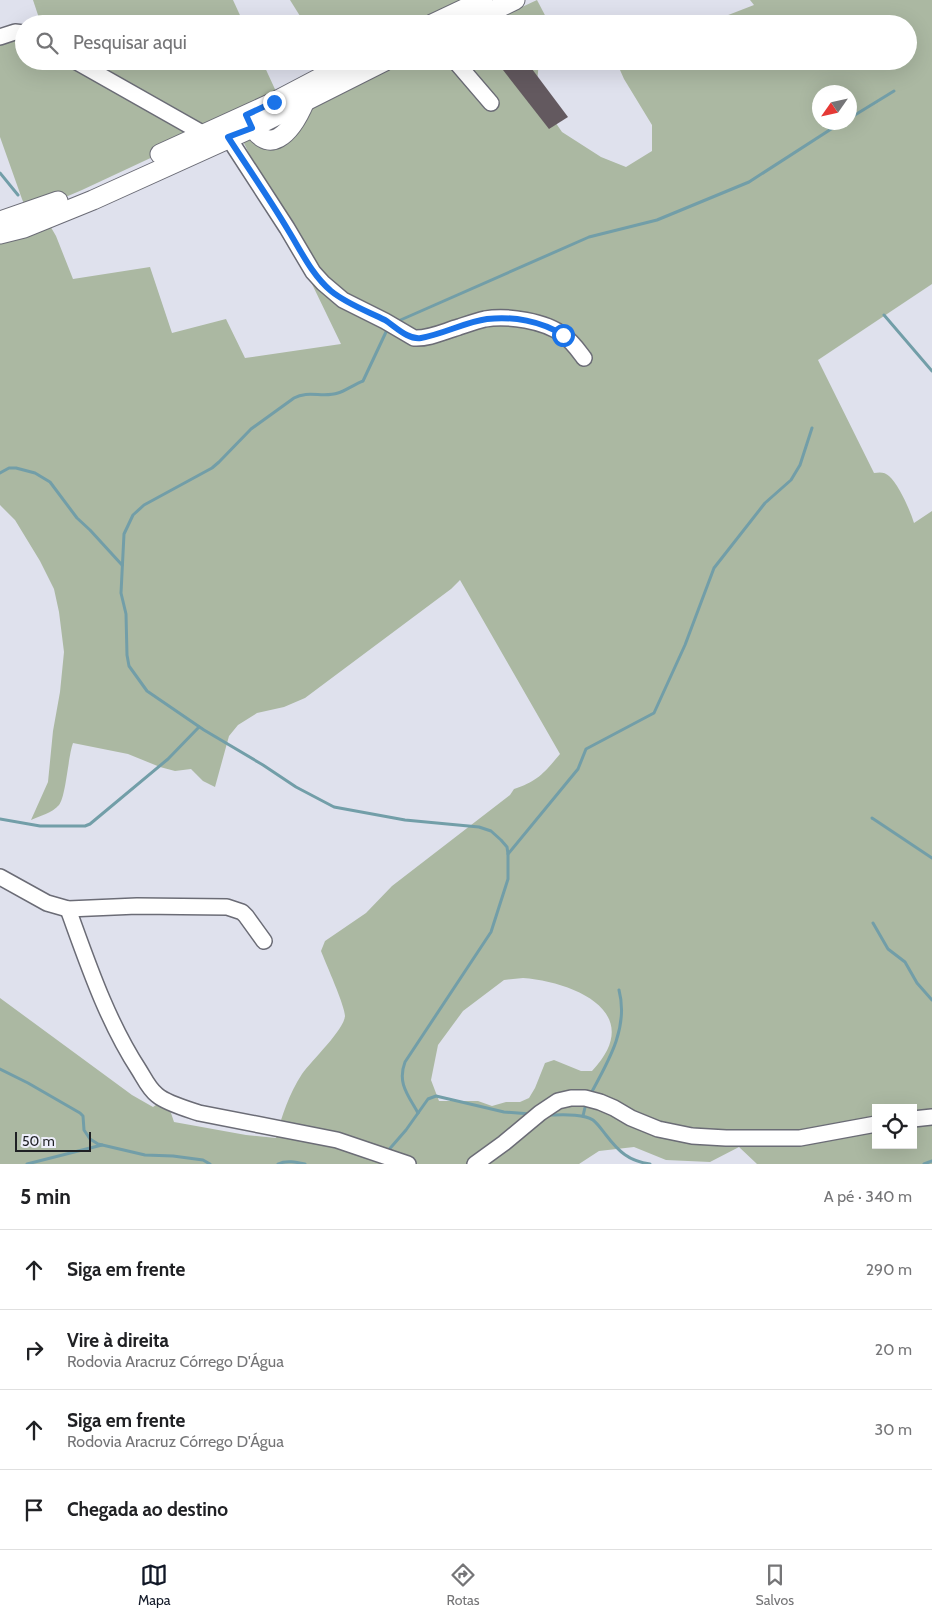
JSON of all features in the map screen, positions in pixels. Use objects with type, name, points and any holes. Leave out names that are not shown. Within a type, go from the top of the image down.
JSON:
[{"type":"main road","points":[[451,15],[482,0]]},
{"type":"main road","points":[[484,15],[515,0]]},
{"type":"main road","points":[[0,234],[24,228],[93,200],[228,137],[274,102],[335,70]]},
{"type":"main road","points":[[249,121],[257,135],[264,140],[271,141],[295,122],[305,101],[367,70]]},
{"type":"main road","points":[[0,220],[65,199],[204,134],[249,121]]},
{"type":"street","points":[[0,36],[15,32]]},
{"type":"street","points":[[90,70],[204,134]]},
{"type":"street","points":[[463,70],[491,103]]},
{"type":"street","points":[[228,137],[313,272],[332,292],[343,300],[414,338],[434,335],[486,319],[510,318],[534,322],[550,327],[563,335],[584,358]]},
{"type":"street","points":[[0,877],[47,903],[68,909],[138,906],[227,907],[242,912],[264,941]]},
{"type":"street","points":[[68,909],[96,986],[118,1034],[148,1084],[160,1097],[199,1113],[337,1140],[408,1164]]},
{"type":"street","points":[[475,1164],[504,1143],[540,1112],[558,1101],[572,1098],[585,1098],[600,1102],[658,1129],[692,1136],[800,1138],[872,1125]]},
{"type":"street","points":[[917,1119],[932,1117]]},
{"type":"green space","points":[[33,0],[233,0],[240,15],[38,15]]},
{"type":"green space","points":[[290,0],[493,0],[460,15],[299,15]]},
{"type":"green space","points":[[537,0],[545,15],[504,15]]},
{"type":"green space","points":[[750,0],[932,0],[932,284],[818,360],[874,473],[884,473],[897,485],[914,523],[932,511],[932,1164],[757,1164],[739,1147],[710,1162],[666,1160],[634,1147],[599,1151],[579,1164],[0,1164],[0,998],[132,1095],[153,1107],[166,1098],[174,1122],[246,1135],[276,1138],[293,1089],[302,1074],[339,1029],[345,1016],[339,994],[321,951],[325,941],[366,913],[392,886],[510,795],[514,789],[540,776],[560,754],[460,580],[451,589],[305,698],[284,707],[257,713],[238,725],[229,736],[215,787],[203,781],[191,769],[175,771],[128,754],[73,743],[59,805],[31,820],[48,782],[64,652],[54,589],[40,561],[15,520],[0,505],[0,243],[49,224],[56,236],[73,279],[150,267],[172,333],[226,319],[245,358],[341,344],[241,137],[384,70],[538,70],[536,94],[562,132],[601,157],[626,167],[652,151],[652,125],[620,70],[917,70],[917,15],[728,15],[754,5]],"holes":[[[523,978],[563,986],[582,994],[598,1004],[608,1017],[612,1033],[607,1051],[592,1071],[581,1071],[554,1060],[545,1063],[529,1098],[520,1102],[506,1102],[492,1106],[478,1101],[439,1101],[431,1080],[438,1045],[463,1011],[504,980]]]},
{"type":"green space","points":[[15,37],[15,70],[266,70],[279,98],[82,190],[28,213],[0,137],[0,43]]},
{"type":"building","points":[[503,70],[533,70],[568,117],[549,129]]},
{"type":"waterway","points":[[857,114],[894,91]]},
{"type":"waterway","points":[[396,322],[589,237],[657,220],[749,182],[830,130]]},
{"type":"waterway","points":[[0,173],[18,195]]},
{"type":"waterway","points":[[884,315],[932,371]]},
{"type":"waterway","points":[[390,328],[386,332],[363,381],[338,393],[327,395],[310,394],[294,398],[251,429],[212,468],[144,505],[133,515],[124,534],[121,593],[126,614],[129,666],[147,691],[204,730],[296,787],[334,807],[405,820],[479,827],[491,831],[507,847],[508,879],[491,932],[405,1062],[402,1076],[403,1083],[418,1113]]},
{"type":"waterway","points":[[508,854],[578,769],[586,749],[654,713],[685,645],[714,568],[765,503],[791,480],[800,465],[812,428]]},
{"type":"waterway","points":[[0,473],[9,468],[16,468],[35,473],[50,482],[77,518],[122,565]]},
{"type":"waterway","points":[[0,819],[40,826],[85,826],[90,824],[168,759],[199,727]]},
{"type":"waterway","points":[[872,818],[932,858]]},
{"type":"waterway","points":[[873,923],[888,949],[905,962],[917,983],[932,1000]]},
{"type":"waterway","points":[[590,1095],[610,1057],[619,1031],[621,1018],[619,990]]},
{"type":"waterway","points":[[0,1069],[80,1113],[83,1116],[84,1130],[90,1139],[98,1144],[145,1155],[203,1160],[210,1164]]},
{"type":"waterway","points":[[386,1153],[406,1130],[428,1099],[436,1096],[504,1112],[531,1114]]},
{"type":"waterway","points":[[583,1116],[586,1103]]},
{"type":"waterway","points":[[547,1115],[571,1115],[589,1118],[597,1123],[615,1146],[625,1155],[636,1161],[650,1164]]},
{"type":"waterway","points":[[27,1164],[102,1145]]},
{"type":"waterway","points":[[924,1164],[932,1161]]},
{"type":"waterway","points":[[278,1164],[288,1162],[305,1164]]},
{"type":"route","points":[[274,102],[246,115],[252,128],[228,137],[313,272],[332,292],[343,300],[414,338],[434,335],[486,319],[510,318],[550,327],[563,335]]}]
